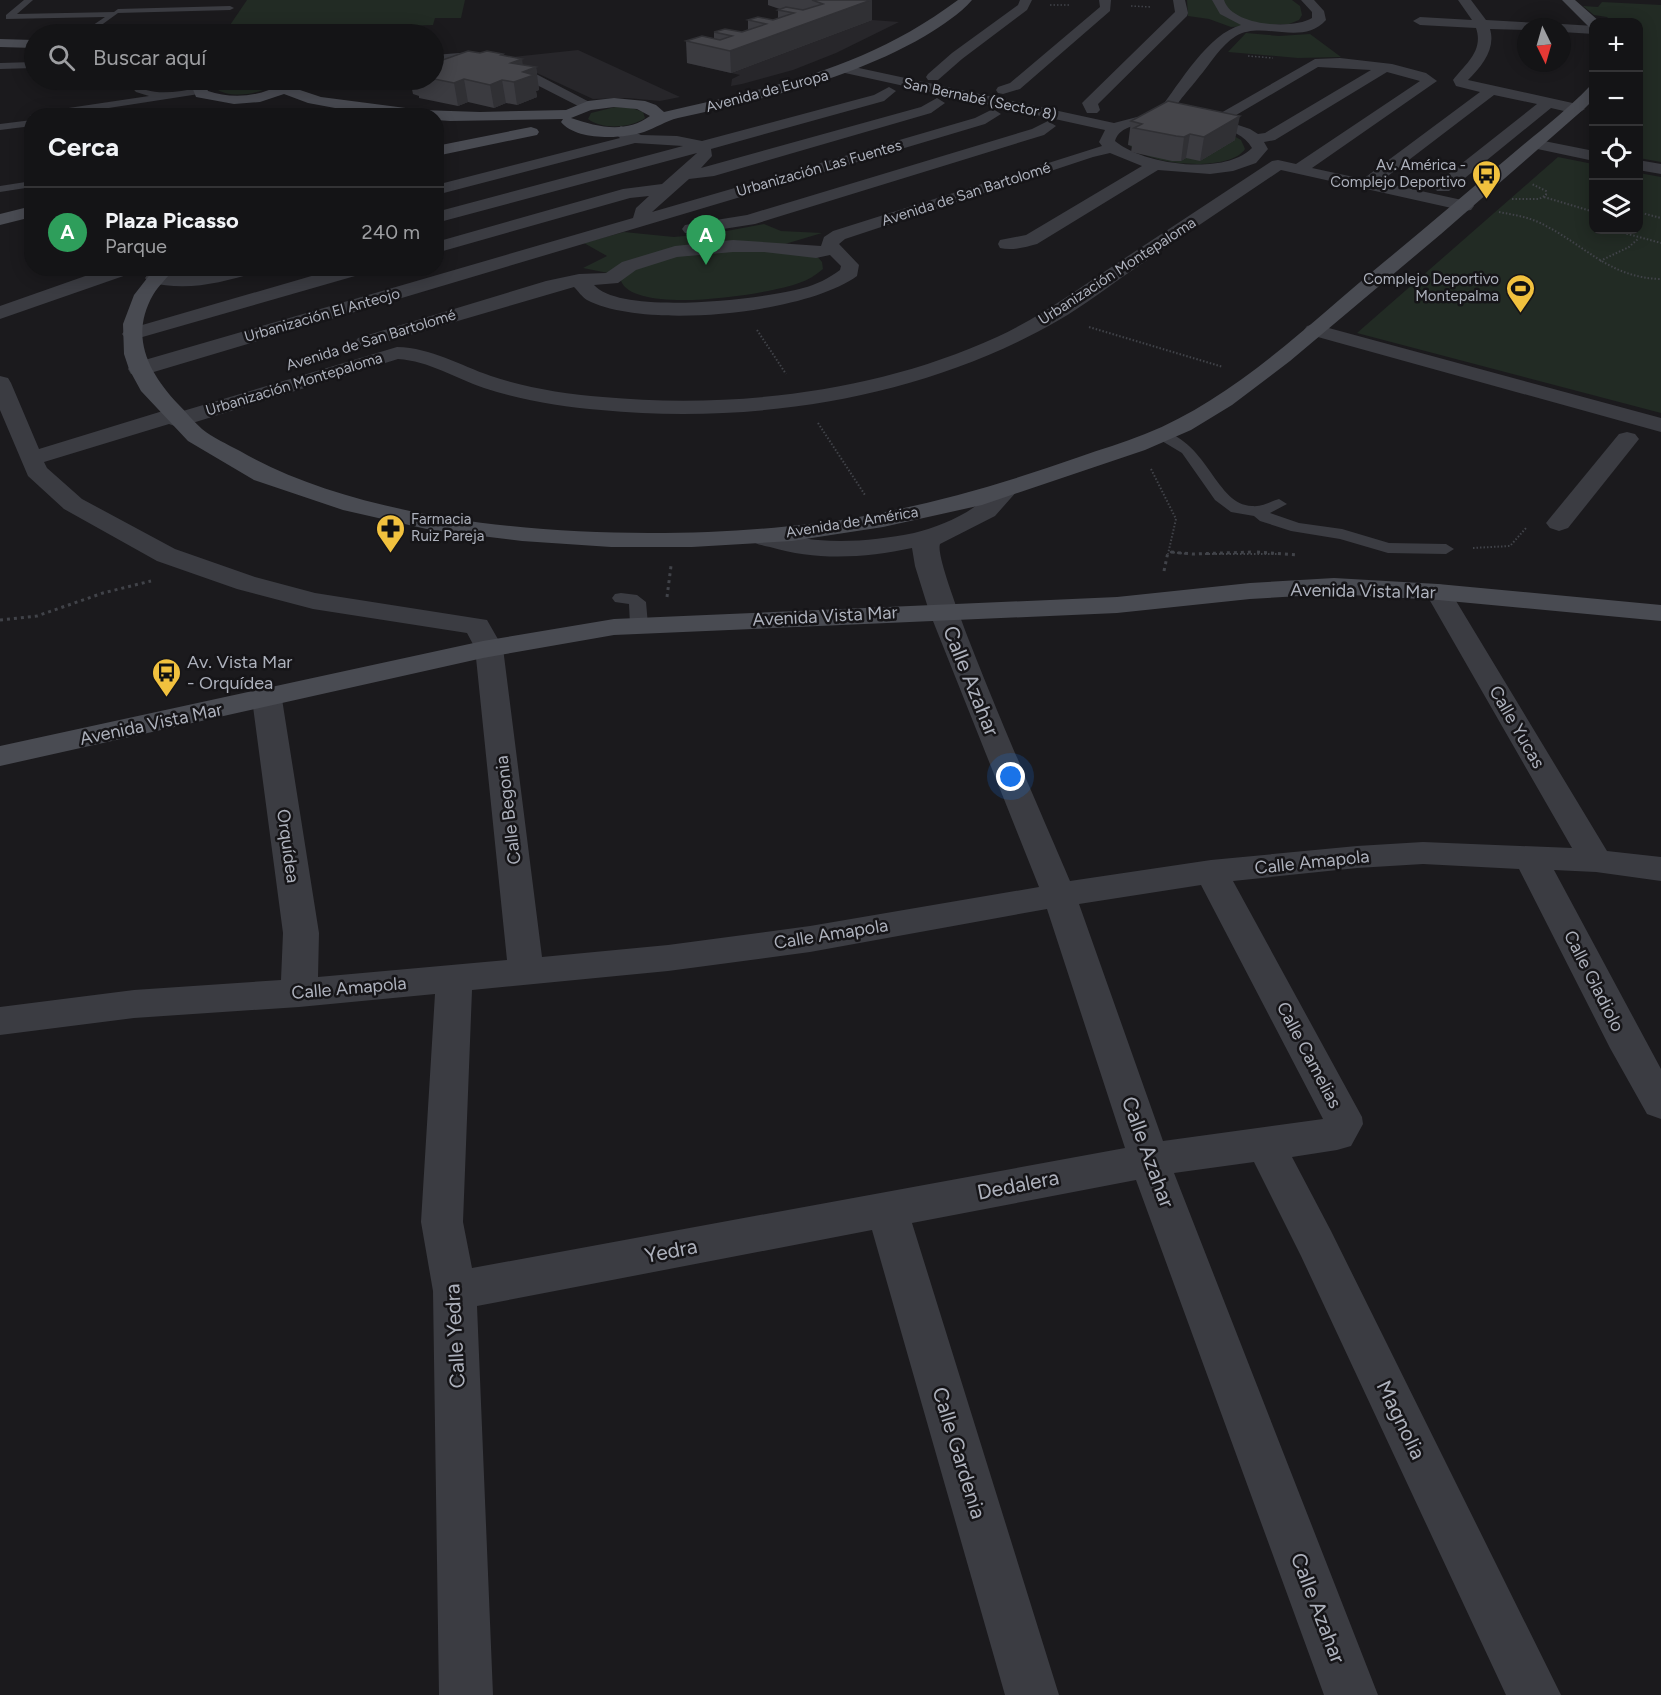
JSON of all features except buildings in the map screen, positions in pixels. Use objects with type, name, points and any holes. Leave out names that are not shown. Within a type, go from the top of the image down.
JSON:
[{"type":"street","name":"Avenida de Europa","points":[[653,112],[774,85],[827,68],[902,33],[948,0]]},
{"type":"street","name":"Avenida de Europa","points":[[653,112],[791,87],[845,69],[916,36],[947,16],[966,0]]},
{"type":"street","points":[[933,76],[1023,7],[1026,0]]},
{"type":"street","points":[[1003,90],[1015,86],[1106,8],[1105,0]]},
{"type":"street","points":[[1092,110],[1090,103],[1182,13],[1179,0]]},
{"type":"street","points":[[1218,0],[1221,8],[1232,16],[1276,29]]},
{"type":"street","points":[[1168,119],[1164,113],[1226,36],[1245,28],[1299,28],[1319,20],[1318,11],[1307,0]]},
{"type":"street","points":[[1464,0],[1482,24],[1486,33],[1486,49],[1475,66],[1460,81],[1465,85],[1490,91],[1577,109]]},
{"type":"street","points":[[1568,0],[1589,20]]},
{"type":"street","points":[[1420,21],[1517,26]]},
{"type":"street","points":[[1571,29],[1589,30]]},
{"type":"street","points":[[0,45],[24,46]]},
{"type":"street","points":[[444,59],[480,57],[497,59],[589,105],[627,103],[653,112],[645,126],[627,135],[444,188]]},
{"type":"street","points":[[1216,123],[1220,118],[1315,63],[1348,61],[1425,77],[1430,82],[1299,169]]},
{"type":"street","points":[[1223,167],[1253,158],[1258,144],[1384,68]]},
{"type":"street","name":"San Bernabé (Sector 8)","points":[[845,69],[1116,128],[1134,122],[1168,119],[1216,123],[1240,130],[1258,144],[1268,159],[1278,165]]},
{"type":"street","points":[[216,90],[233,99],[272,99],[320,108]]},
{"type":"street","points":[[254,98],[272,90]]},
{"type":"street","points":[[292,90],[295,95],[313,100],[366,108]]},
{"type":"street","points":[[1367,184],[1490,91]]},
{"type":"street","points":[[444,216],[879,98],[889,92]]},
{"type":"street","name":"Avenida de América","points":[[159,276],[136,308],[132,334],[139,369],[214,447],[252,471],[337,500],[426,521],[492,532],[573,538],[759,536],[882,521],[1006,490],[1162,435],[1215,406],[1259,377],[1458,211],[1577,109],[1589,95]]},
{"type":"street","points":[[226,108],[233,99]]},
{"type":"street","name":"Urbanización Las Fuentes","points":[[684,174],[708,172],[926,110],[937,103]]},
{"type":"street","points":[[1443,187],[1548,103]]},
{"type":"street","points":[[444,149],[506,130],[571,121],[589,105]]},
{"type":"street","name":"Urbanización Las Fuentes","points":[[644,220],[980,121],[993,114]]},
{"type":"street","points":[[444,115],[571,121],[595,131],[680,141],[699,146],[704,149],[704,156],[642,212],[644,220],[654,225],[673,229],[709,227],[749,220],[1038,132],[1048,126]]},
{"type":"street","points":[[444,122],[506,130]]},
{"type":"street","points":[[1116,128],[1107,141],[1113,148],[1124,156],[1155,165],[1193,168],[1278,165],[1367,184],[1458,211]]},
{"type":"street","points":[[1534,144],[1589,155]]},
{"type":"street","name":"Avenida de San Bartolomé","points":[[347,348],[553,285],[579,280],[611,279],[629,266],[651,258],[706,248],[764,246],[816,252],[833,249],[830,242],[839,235],[1089,153],[1113,148]]},
{"type":"street","points":[[1007,244],[1031,240],[1155,165]]},
{"type":"street","name":"Urbanización Montepaloma","points":[[30,459],[175,408],[386,355],[410,352],[428,357],[456,371],[492,384],[582,401],[656,407],[766,402],[855,388],[937,367],[972,355],[1051,316],[1278,165]]},
{"type":"street","points":[[1643,166],[1661,169]]},
{"type":"street","points":[[444,246],[628,193],[668,189]]},
{"type":"street","points":[[4,218],[24,213]]},
{"type":"street","name":"Urbanización El Anteojo","points":[[139,369],[644,220]]},
{"type":"street","points":[[579,280],[589,294],[624,305],[687,309],[742,306],[795,296],[838,281],[849,272],[850,265],[833,249]]},
{"type":"street","points":[[0,314],[106,276]]},
{"type":"street","points":[[167,276],[182,284],[197,283],[222,276]]},
{"type":"street","name":"Urbanización El Anteojo","points":[[132,334],[335,276]]},
{"type":"street","points":[[1314,330],[1661,425]]},
{"type":"street","points":[[0,383],[36,471],[73,504],[166,555],[246,583],[313,601],[477,626],[489,648]]},
{"type":"street","points":[[1588,406],[1627,439],[1661,436]]},
{"type":"street","points":[[1559,523],[1627,439]]},
{"type":"street","points":[[759,536],[782,544],[829,549],[912,541],[941,532],[981,515],[997,502],[1006,490]]},
{"type":"street","name":"Avenida de América","points":[[884,544],[902,547],[925,559],[927,542],[941,532]]},
{"type":"street","points":[[925,559],[932,573],[943,611]]},
{"type":"street","name":"Avenida Vista Mar","points":[[0,756],[267,699],[489,648],[549,636],[651,625],[1117,605],[1250,591],[1334,586],[1438,592],[1661,613]]},
{"type":"street","name":"Calle Yucas","points":[[1438,592],[1596,861]]},
{"type":"street","name":"Calle Azahar","points":[[943,611],[1059,896],[1149,1160],[1351,1695]]},
{"type":"street","name":"Calle Begonia","points":[[489,648],[526,971]]},
{"type":"street","name":"Orquídea","points":[[267,699],[301,933],[299,993]]},
{"type":"street","name":"Calle Amapola","points":[[0,1021],[135,1004],[299,993],[668,958],[810,939],[1210,872],[1357,857],[1423,853],[1530,857],[1596,861],[1661,870]]},
{"type":"street","name":"Calle Gladiolo","points":[[1530,857],[1629,1047],[1661,1103]]},
{"type":"street","name":"Calle Camelias","points":[[1149,1160],[1330,1137],[1341,1130],[1342,1117],[1210,872]]},
{"type":"street","name":"Calle Yedra","points":[[454,978],[442,1222],[455,1291],[466,1695]]},
{"type":"street","name":"Magnolia","points":[[1265,1145],[1316,1244],[1534,1695]]},
{"type":"street","name":"Dedalera","points":[[887,1210],[1149,1160]]},
{"type":"street","name":"Yedra","points":[[455,1291],[887,1210]]},
{"type":"street","name":"Calle Gardenia","points":[[887,1210],[1032,1695]]},
{"type":"lane","points":[[29,0],[9,17],[230,8]]},
{"type":"lane","points":[[99,24],[116,13],[128,0]]},
{"type":"lane","points":[[178,9],[186,0]]},
{"type":"lane","points":[[0,66],[24,65]]},
{"type":"lane","points":[[136,90],[173,98]]},
{"type":"lane","points":[[135,108],[193,90]]},
{"type":"lane","points":[[158,107],[173,98]]},
{"type":"lane","points":[[95,108],[173,98]]},
{"type":"lane","points":[[0,120],[24,117]]},
{"type":"lane","points":[[0,127],[24,124]]},
{"type":"lane","points":[[0,189],[24,185]]},
{"type":"lane","points":[[1162,435],[1192,454],[1223,501],[1236,508],[1258,511],[1271,509],[1279,504]]},
{"type":"lane","points":[[1258,511],[1266,518],[1297,528],[1342,534],[1388,548],[1446,549]]},
{"type":"lane","points":[[621,598],[631,598],[637,602],[651,625]]},
{"type":"path","points":[[1543,197],[1589,211]]},
{"type":"path","points":[[1458,211],[1482,223],[1495,211],[1533,220],[1561,234],[1608,268],[1631,277],[1661,279]]},
{"type":"path","points":[[1643,212],[1661,218]]},
{"type":"path","points":[[1626,234],[1661,243]]},
{"type":"path","points":[[1599,261],[1629,247],[1639,238]]},
{"type":"path","points":[[1051,316],[1259,377]]},
{"type":"path","points":[[1138,444],[1165,493],[1176,519],[1163,572],[1165,583],[1178,600]]},
{"type":"path","points":[[1446,549],[1510,546],[1529,525],[1559,523]]},
{"type":"path","points":[[0,620],[18,620],[45,615],[119,588],[163,578],[189,563]]},
{"type":"path","points":[[651,625],[671,563]]},
{"type":"shaded area","points":[[247,0],[465,0],[461,18],[435,18],[433,24],[231,24]]},
{"type":"shaded area","points":[[796,0],[872,20],[899,22],[836,53],[793,70],[742,84],[731,86],[732,79],[740,75],[687,63],[811,20],[768,5]]},
{"type":"shaded area","points":[[1187,0],[1292,0],[1300,6],[1302,15],[1299,20],[1289,24],[1231,27],[1209,19],[1188,16]]},
{"type":"shaded area","points":[[1602,2],[1661,5],[1661,162],[1643,159],[1643,18],[1608,18],[1594,15],[1583,6],[1598,7]]},
{"type":"shaded area","points":[[1246,33],[1279,36],[1310,34],[1341,57],[1298,58],[1228,52]]},
{"type":"shaded area","points":[[578,50],[680,97],[660,101],[627,98],[593,99],[504,58]]},
{"type":"shaded area","points":[[219,90],[263,90],[244,94],[228,94]]},
{"type":"shaded area","points":[[615,107],[632,108],[643,112],[645,118],[625,126],[601,125],[588,119],[591,113]]},
{"type":"shaded area","points":[[1131,135],[1234,136],[1241,140],[1245,149],[1236,157],[1222,161],[1186,164],[1150,157],[1137,151],[1128,143]]},
{"type":"shaded area","name":"Complejo Deportivo Montepalma","points":[[1558,157],[1589,163],[1589,234],[1643,234],[1643,174],[1661,177],[1661,413],[1357,333]]},
{"type":"shaded area","points":[[764,224],[781,231],[822,233],[785,244],[816,255],[822,262],[823,269],[806,280],[784,288],[734,296],[676,300],[651,298],[631,292],[621,281],[623,276],[583,268],[607,256],[584,243],[624,232],[674,237],[716,233]]},
{"type":"place","name":"Av. América - Complejo Deportivo","points":[[1487,200]]},
{"type":"place","name":"Plaza Picasso","points":[[706,265]]},
{"type":"place","name":"Complejo Deportivo Montepalma","points":[[1520,314]]},
{"type":"place","name":"Farmacia Ruiz Pareja","points":[[390,554]]},
{"type":"place","name":"Av. Vista Mar - Orquídea","points":[[166,698]]}]
